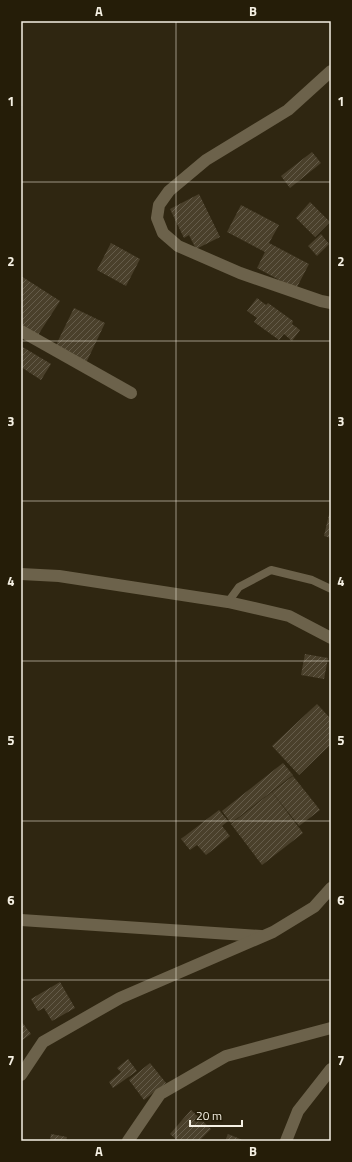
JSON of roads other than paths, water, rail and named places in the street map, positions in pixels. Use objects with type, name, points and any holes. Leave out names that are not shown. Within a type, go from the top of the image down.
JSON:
[{"type":"street","points":[[331,71],[288,110],[206,160],[169,191],[159,205],[157,218],[163,232],[178,246],[240,273],[321,301],[331,303]]},
{"type":"street","points":[[21,331],[131,393]]},
{"type":"street","points":[[21,574],[60,576],[228,602],[289,616],[331,638]]},
{"type":"street","points":[[21,1075],[43,1042],[120,998],[273,932],[314,907],[331,888]]},
{"type":"street","points":[[21,920],[264,936]]},
{"type":"street","points":[[128,1141],[160,1094],[226,1056],[331,1028]]},
{"type":"street","points":[[286,1141],[298,1111],[331,1069]]},
{"type":"lane","points":[[228,602],[239,587],[271,570],[312,580],[331,589]]}]
